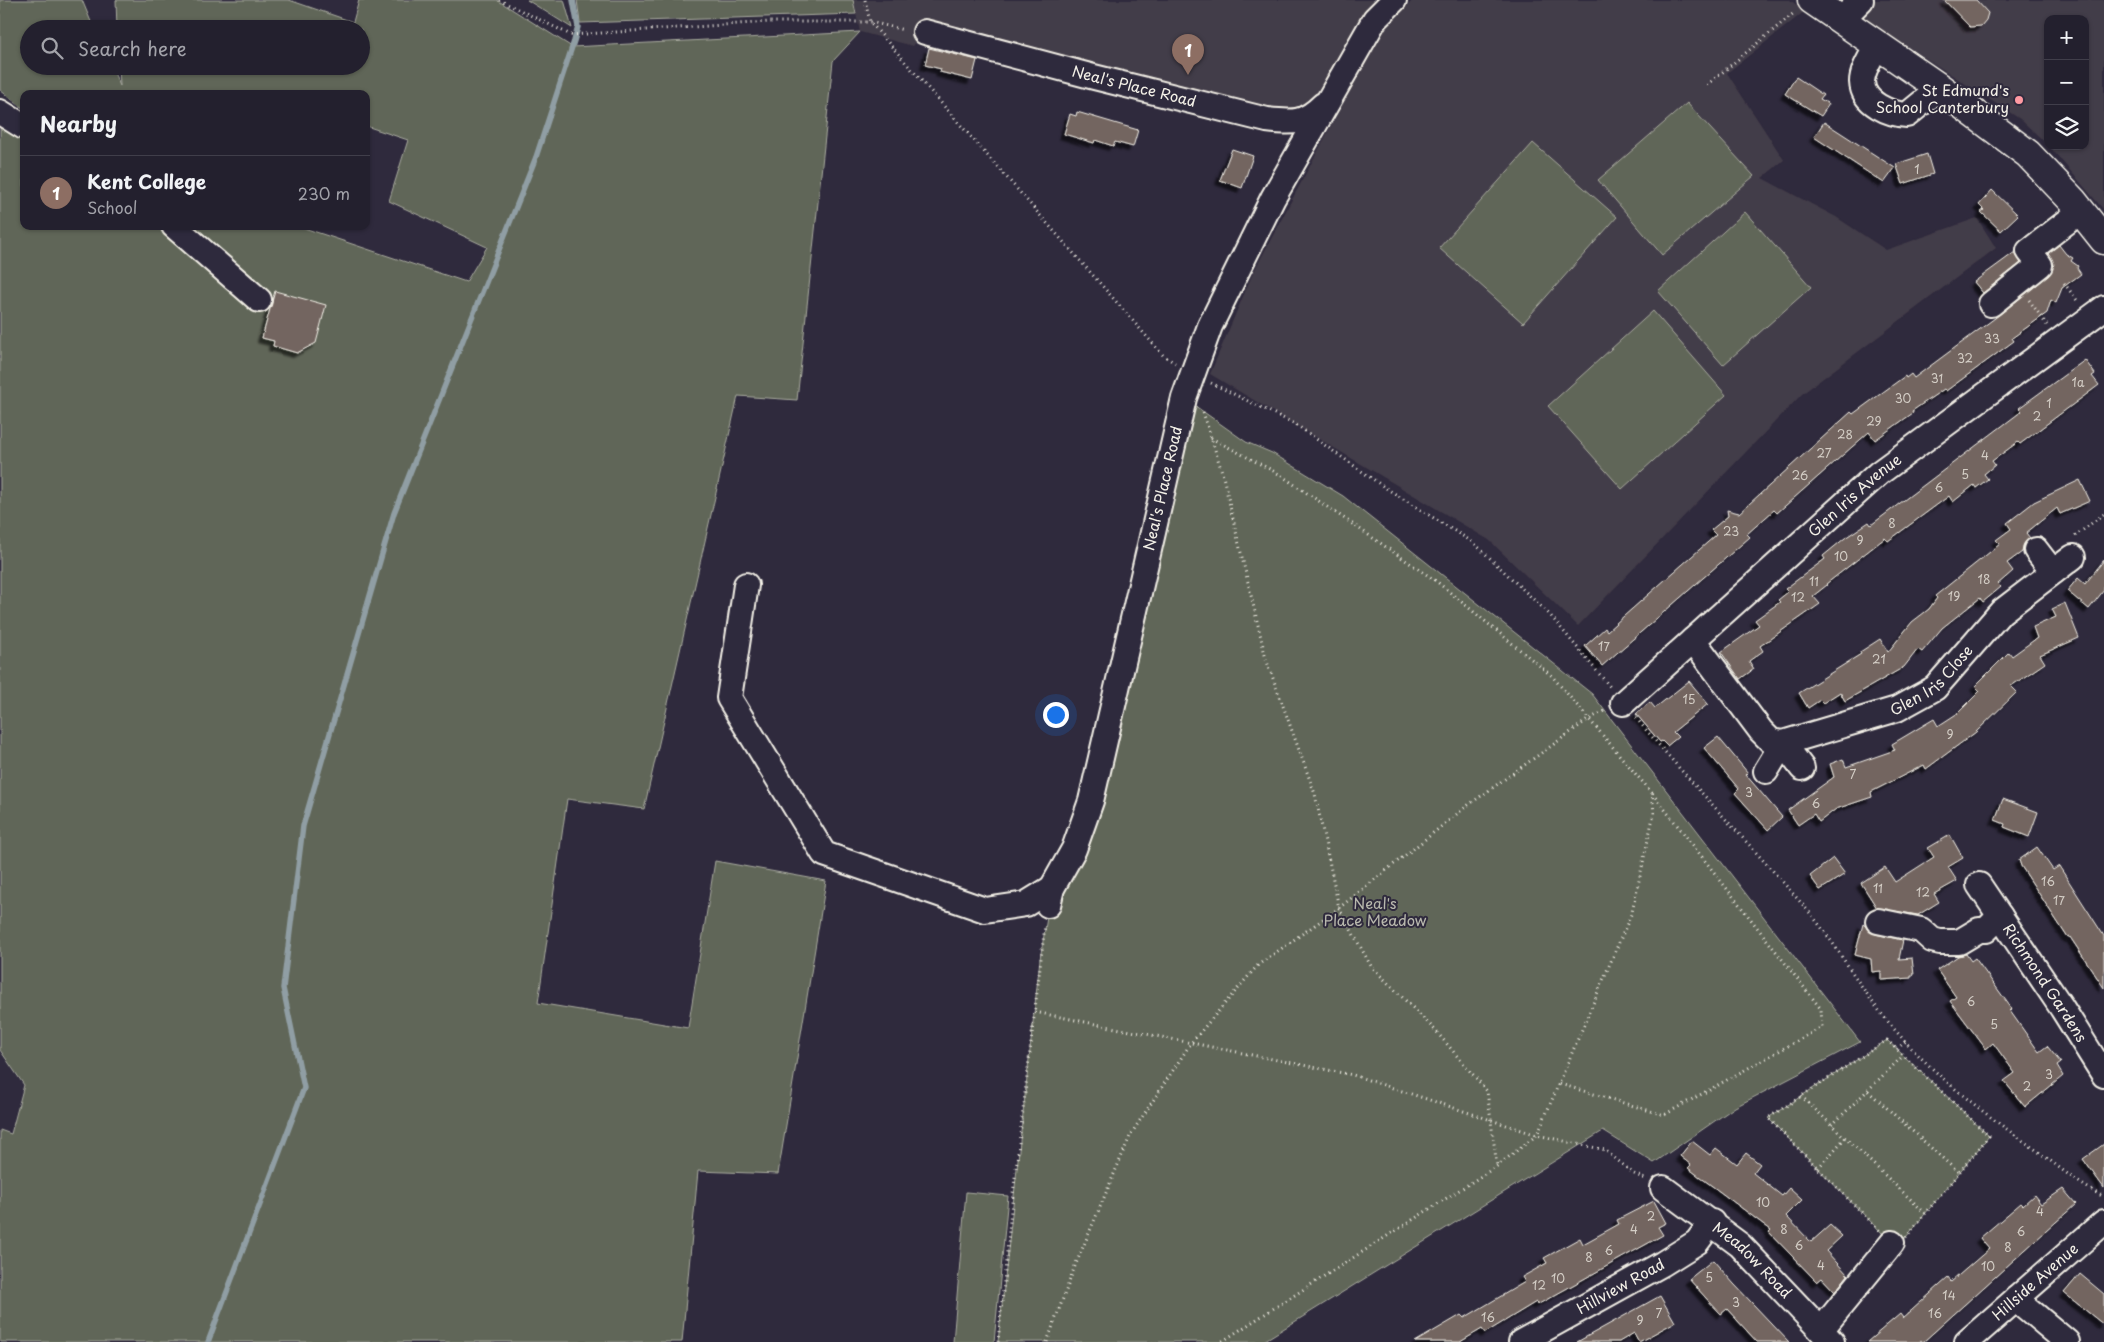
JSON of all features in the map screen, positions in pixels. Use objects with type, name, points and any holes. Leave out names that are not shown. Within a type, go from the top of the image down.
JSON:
[{"type":"main road","points":[[1806,4],[1841,20],[1940,88],[2028,154],[2081,211],[2104,240]]},
{"type":"street","name":"Neal's Place Road","points":[[1050,896],[1074,849],[1091,801],[1184,398],[1194,375],[1210,326],[1240,261],[1273,198],[1375,19],[1394,0]]},
{"type":"street","points":[[1841,20],[1861,0]]},
{"type":"street","name":"Neal's Place Road","points":[[925,32],[1103,80],[1267,120],[1290,122],[1304,120],[1314,114],[1334,92]]},
{"type":"street","points":[[1877,45],[1862,82],[1867,97],[1878,105],[1892,114],[1907,115],[1940,88]]},
{"type":"street","points":[[1991,304],[2040,265],[2029,251],[2081,211]]},
{"type":"street","points":[[179,230],[259,300]]},
{"type":"street","name":"Glen Iris Avenue","points":[[1623,703],[1879,473],[2104,308]]},
{"type":"street","points":[[2036,550],[2053,572]]},
{"type":"street","name":"Glen Iris Close","points":[[1783,743],[1898,709],[1935,688],[1956,666],[1988,625],[2073,557]]},
{"type":"street","points":[[746,585],[729,698],[824,854],[985,910],[1026,904],[1050,896]]},
{"type":"street","points":[[1692,640],[1761,732],[1771,742],[1783,743],[1802,768]]},
{"type":"street","points":[[1766,771],[1783,743]]},
{"type":"street","name":"Richmond Gardens","points":[[1978,885],[1993,923],[2062,1008],[2104,1075]]},
{"type":"street","points":[[1878,920],[1921,930],[1932,940],[1940,942],[1959,942],[1993,923]]},
{"type":"street","name":"Meadow Road","points":[[1663,1188],[1712,1222],[1740,1245],[1826,1336]]},
{"type":"street","name":"Hillview Road","points":[[1521,1342],[1697,1242],[1712,1222]]},
{"type":"street","name":"Hillside Avenue","points":[[1967,1342],[2104,1222]]},
{"type":"street","points":[[1826,1336],[1892,1243]]},
{"type":"street","points":[[2016,1299],[2067,1342]]},
{"type":"path","points":[[499,0],[571,35],[769,22],[870,22],[922,35],[925,32]]},
{"type":"path","points":[[865,0],[870,22],[1119,302],[1163,356],[1194,375],[1295,424],[1384,487],[1474,543],[1550,615],[1679,769],[1811,914],[1889,1023],[1906,1041],[1958,1091],[2001,1127],[2030,1146],[2083,1186],[2104,1197]]},
{"type":"path","points":[[1707,85],[1806,4]]},
{"type":"path","points":[[2016,284],[2059,341]]},
{"type":"path","points":[[1203,410],[1222,472],[1266,659],[1315,794],[1339,908],[1371,966],[1435,1030],[1487,1091],[1497,1166]]},
{"type":"path","points":[[1211,438],[1279,474],[1436,581],[1552,676],[1652,793],[1822,1009],[1822,1027],[1664,1115],[1560,1084]]},
{"type":"path","points":[[2073,557],[2069,541],[2104,514]]},
{"type":"path","points":[[1048,1342],[1075,1266],[1131,1134],[1191,1043],[1258,965],[1339,908],[1467,806],[1589,719]]},
{"type":"path","points":[[1221,1342],[1497,1166],[1537,1135],[1632,912],[1654,814],[1652,793]]},
{"type":"path","points":[[998,1342],[1012,1202],[1050,896]]},
{"type":"path","points":[[1036,1012],[1354,1075],[1537,1135],[1605,1150],[1634,1174],[1663,1188]]},
{"type":"path","points":[[1887,1040],[1903,1056],[1988,1136],[1897,1248],[1768,1118],[1887,1040]]},
{"type":"path","points":[[1897,1049],[1906,1041]]},
{"type":"path","points":[[1832,1126],[1903,1056]]},
{"type":"path","points":[[1868,1092],[1959,1173]]},
{"type":"path","points":[[1801,1096],[1925,1213]]},
{"type":"path","points":[[1818,1168],[1845,1138]]},
{"type":"shaded area","points":[[853,0],[1384,0],[1294,131],[1280,133],[1257,131],[916,42],[913,46],[860,32]]},
{"type":"shaded area","points":[[1413,0],[1790,0],[1805,11],[1727,73],[1784,160],[1762,178],[1836,217],[1886,250],[1977,218],[1996,248],[1802,394],[1578,626],[1489,540],[1210,374],[1253,273],[1380,34]]},
{"type":"shaded area","name":"St Edmund's School Canterbury","points":[[1835,0],[2104,0],[2104,210],[2052,150],[2089,150],[2089,15],[2044,15],[2044,141],[2020,119]]},
{"type":"green space","points":[[0,0],[82,0],[90,20],[20,20],[20,75],[115,75],[120,86],[119,75],[370,75],[370,20],[354,20],[359,0],[497,0],[572,47],[860,32],[833,61],[797,400],[738,396],[644,809],[567,799],[538,1003],[688,1028],[715,861],[826,881],[778,1174],[698,1171],[682,1342],[0,1342],[0,1130],[11,1134],[24,1085],[0,1050],[0,121],[20,136],[20,230],[310,230],[466,282],[487,247],[389,201],[408,140],[370,127],[370,90],[20,90],[20,106],[0,90]]},
{"type":"green space","points":[[116,0],[289,0],[347,20],[117,20]]},
{"type":"green space","points":[[527,0],[564,0],[572,28]]},
{"type":"green space","points":[[577,0],[853,0],[856,14],[580,23]]},
{"type":"green space","points":[[1687,103],[1754,176],[1662,255],[1598,180]]},
{"type":"green space","points":[[1533,143],[1617,217],[1523,323],[1439,248]]},
{"type":"green space","points":[[1745,212],[1811,287],[1723,365],[1658,291]]},
{"type":"green space","points":[[1653,311],[1726,395],[1622,489],[1548,406]]},
{"type":"green space","name":"Neal's Place Meadow","points":[[1184,398],[1246,442],[1272,453],[1343,496],[1592,694],[1860,1042],[1735,1107],[1654,1163],[1603,1131],[1262,1342],[998,1342],[1040,959],[1052,888],[1074,849]]},
{"type":"green space","points":[[1887,1040],[1989,1136],[1897,1248],[1768,1118]]},
{"type":"green space","points":[[966,1192],[1008,1196],[994,1342],[953,1342]]},
{"type":"building","points":[[1944,0],[1976,0],[1988,13],[1986,20],[1981,26],[1970,27]]},
{"type":"building","points":[[929,48],[977,60],[972,80],[940,72],[941,69],[925,65]]},
{"type":"building","points":[[1796,77],[1823,95],[1820,99],[1829,104],[1821,116],[1785,94]]},
{"type":"building","points":[[1077,112],[1138,130],[1133,147],[1115,142],[1113,146],[1095,140],[1094,143],[1064,134],[1070,114],[1076,116]]},
{"type":"building","points":[[1824,122],[1895,168],[1884,183],[1814,137]]},
{"type":"building","points":[[1232,149],[1253,156],[1242,188],[1220,180]]},
{"type":"building","points":[[1927,154],[1933,174],[1903,184],[1896,164]]},
{"type":"building","points":[[1992,190],[2018,215],[2001,231],[1981,212],[1984,210],[1979,205]]},
{"type":"building","points":[[2059,245],[2066,254],[2073,258],[2071,261],[2078,266],[2077,268],[2081,274],[2062,288],[2056,303],[2051,300],[2047,313],[2012,338],[2014,341],[1946,391],[1944,389],[1912,411],[1913,413],[1875,440],[1869,432],[1777,513],[1774,510],[1747,534],[1750,537],[1602,666],[1585,646],[1605,628],[1607,631],[1716,535],[1711,530],[1728,516],[1727,510],[1739,513],[1851,412],[1853,414],[1905,376],[1906,378],[1911,374],[1914,378],[1999,315],[2049,275],[2054,264],[2048,253]]},
{"type":"building","points":[[2015,252],[2021,263],[1983,293],[1974,282]]},
{"type":"building","points":[[275,291],[326,305],[316,343],[297,353],[273,346],[274,341],[262,338]]},
{"type":"building","points":[[2085,360],[2095,374],[2092,376],[2099,385],[2020,444],[2018,442],[1992,461],[1995,465],[1984,474],[1988,479],[1976,488],[1974,485],[1953,502],[1949,496],[1888,541],[1885,538],[1826,584],[1813,596],[1820,604],[1760,646],[1763,651],[1749,661],[1754,669],[1740,679],[1721,652],[1759,625],[1755,620],[1780,602],[1778,600],[1788,592],[1785,589],[1825,559],[1823,556],[1845,538],[1869,522],[1871,525],[2022,411],[2019,408]]},
{"type":"building","points":[[2080,480],[2090,501],[2060,514],[2057,508],[2026,533],[2030,538],[2024,544],[2022,552],[2007,563],[2013,571],[1998,584],[2001,587],[1983,602],[1980,598],[1942,628],[1922,652],[1918,649],[1904,667],[1845,701],[1840,692],[1823,703],[1820,700],[1808,708],[1799,693],[1861,654],[1860,652],[1880,639],[1888,652],[1912,622],[1929,609],[1937,598],[1935,596],[2000,544],[1996,540],[2011,529],[2007,523],[2034,502]]},
{"type":"building","points":[[2104,560],[2104,590],[2089,609],[2067,591],[2078,578],[2085,584]]},
{"type":"building","points":[[2065,603],[2079,638],[2040,655],[2045,663],[2011,686],[2017,692],[1976,732],[1926,769],[1924,765],[1871,792],[1872,797],[1836,809],[1819,822],[1814,814],[1798,825],[1788,810],[1834,777],[1830,764],[1843,759],[1846,767],[1895,750],[1892,744],[1934,719],[1938,726],[1958,713],[1980,691],[1975,686],[2009,652],[2012,656],[2037,638],[2033,627],[2056,617],[2052,609]]},
{"type":"building","points":[[1689,681],[1708,704],[1673,732],[1678,737],[1667,746],[1662,741],[1660,742],[1636,714],[1650,702],[1655,708]]},
{"type":"building","points":[[1718,737],[1748,773],[1746,775],[1782,817],[1768,830],[1735,793],[1739,789],[1704,748]]},
{"type":"building","points":[[2003,799],[2038,812],[2029,837],[2004,827],[2005,824],[1995,820]]},
{"type":"building","points":[[1950,835],[1963,858],[1948,867],[1957,881],[1934,894],[1939,902],[1918,915],[1877,908],[1861,883],[1885,867],[1895,882],[1934,857],[1928,848]]},
{"type":"building","points":[[2037,847],[2053,870],[2059,866],[2104,936],[2104,988],[2070,937],[2068,938],[2021,866],[2019,860]]},
{"type":"building","points":[[1833,858],[1845,874],[1820,890],[1810,876]]},
{"type":"building","points":[[1863,924],[1875,934],[1903,940],[1899,959],[1912,958],[1914,975],[1911,975],[1911,978],[1881,980],[1881,971],[1872,972],[1871,959],[1855,955]]},
{"type":"building","points":[[1966,954],[1971,961],[1975,958],[2012,1009],[2010,1011],[2039,1052],[2047,1046],[2061,1063],[2057,1066],[2063,1076],[2025,1107],[2004,1081],[2015,1073],[1993,1043],[1986,1049],[1950,1001],[1956,997],[1937,970],[1958,956]]},
{"type":"building","points":[[1692,1141],[1710,1155],[1716,1148],[1737,1164],[1746,1153],[1760,1164],[1753,1173],[1782,1196],[1789,1188],[1802,1200],[1786,1216],[1811,1242],[1830,1225],[1842,1236],[1826,1251],[1848,1275],[1835,1292],[1822,1278],[1817,1282],[1769,1232],[1771,1230],[1688,1168],[1691,1165],[1680,1156]]},
{"type":"building","points":[[2104,1144],[2104,1188],[2083,1159]]},
{"type":"building","points":[[2063,1189],[2076,1204],[1923,1342],[1921,1340],[1919,1342],[1867,1342],[1900,1314],[1903,1318],[1948,1278],[1951,1282],[1989,1249],[1980,1238],[2021,1203],[2023,1205],[2034,1195],[2041,1204]]},
{"type":"building","points":[[1654,1201],[1666,1223],[1658,1227],[1663,1235],[1537,1305],[1536,1302],[1485,1333],[1482,1329],[1460,1342],[1415,1342],[1461,1315],[1464,1318],[1525,1282],[1522,1277],[1547,1263],[1544,1258],[1580,1238],[1583,1244],[1619,1224],[1617,1220]]},
{"type":"building","points":[[1713,1260],[1789,1342],[1757,1342],[1727,1309],[1721,1314],[1705,1297],[1689,1279]]},
{"type":"building","points":[[2080,1274],[2104,1294],[2104,1325],[2064,1293]]},
{"type":"building","points":[[1660,1296],[1675,1322],[1639,1342],[1634,1333],[1619,1342],[1577,1342]]},
{"type":"waterway","points":[[208,1342],[304,1088],[283,988],[303,826],[394,513],[536,157],[574,41],[578,27],[573,0]]},
{"type":"place","name":"Kent College","points":[[1188,75]]},
{"type":"place","name":"St Edmund's School Canterbury","points":[[2019,100]]}]
